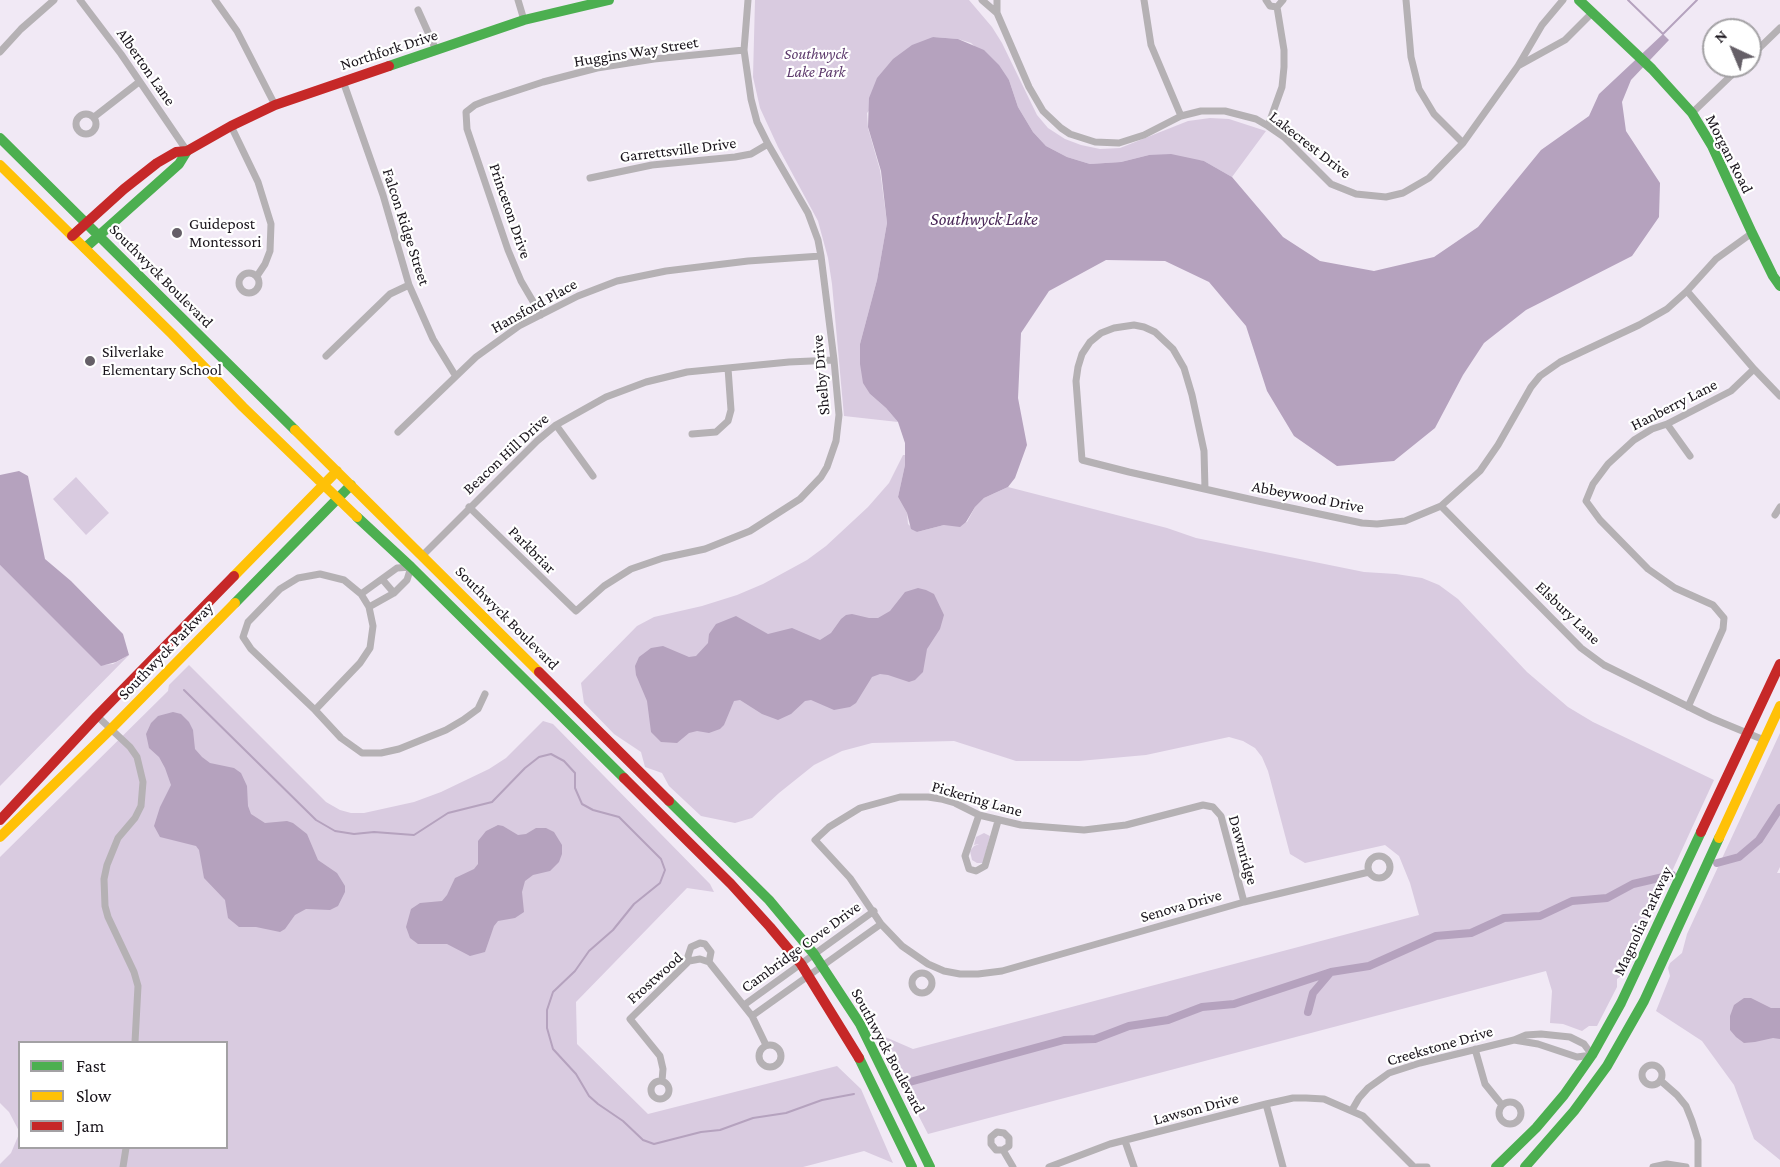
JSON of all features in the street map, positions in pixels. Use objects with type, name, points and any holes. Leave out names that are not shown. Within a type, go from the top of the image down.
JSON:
[{"type":"street","points":[[0,52],[21,29],[54,0]]},
{"type":"street","name":"Alberton Lane","points":[[80,0],[187,151]]},
{"type":"street","points":[[215,0],[237,31],[275,105]]},
{"type":"street","points":[[518,0],[524,20]]},
{"type":"street","name":"Northfork Drive","points":[[72,236],[157,163],[176,152],[187,151],[275,105],[524,20],[609,0]]},
{"type":"street","name":"Shelby Drive","points":[[576,611],[604,586],[631,569],[646,563],[705,549],[740,536],[779,514],[807,493],[827,467],[836,441],[838,415],[834,360],[821,255],[808,213],[757,122],[751,99],[744,50],[748,0]]},
{"type":"street","name":"Lakecrest Drive","points":[[982,0],[997,13]]},
{"type":"street","name":"Lakecrest Drive","points":[[997,0],[997,13],[1034,97],[1051,120],[1070,134],[1095,142],[1119,143],[1144,135],[1181,116],[1202,111],[1225,111],[1256,119],[1269,126],[1284,137],[1331,184],[1356,194],[1386,197],[1416,187],[1429,178],[1463,143],[1518,66],[1542,25],[1563,0]]},
{"type":"street","points":[[1144,0],[1151,45],[1181,116]]},
{"type":"street","points":[[1266,0],[1270,6],[1277,8]]},
{"type":"street","points":[[1269,126],[1278,102],[1283,77],[1284,50],[1277,8],[1283,0]]},
{"type":"street","points":[[1406,0],[1410,57],[1419,89],[1434,114],[1463,143]]},
{"type":"street","name":"Morgan Road","points":[[1579,0],[1633,50],[1692,113],[1712,146],[1752,233],[1780,286]]},
{"type":"street","points":[[418,10],[436,50]]},
{"type":"street","name":"Lakecrest Drive","points":[[1518,66],[1565,40],[1592,14]]},
{"type":"street","points":[[1762,45],[1780,28]]},
{"type":"street","name":"Huggins Way Street","points":[[466,112],[485,101],[582,72],[654,59],[744,50]]},
{"type":"street","points":[[1692,113],[1728,78]]},
{"type":"street","name":"Falcon Ridge Street","points":[[344,81],[409,285],[433,339],[455,375]]},
{"type":"street","points":[[94,117],[139,82]]},
{"type":"street","name":"Princeton Drive","points":[[466,112],[467,129],[512,261],[541,315]]},
{"type":"street","points":[[231,126],[258,182],[271,224],[270,251],[265,264],[256,276]]},
{"type":"street","name":"Southwyck Boulevard","points":[[0,138],[750,879],[814,954],[860,1024],[930,1167]]},
{"type":"street","name":"Garrettsville Drive","points":[[590,178],[652,165],[751,154],[768,144]]},
{"type":"street","name":"Northfork Drive","points":[[85,248],[179,164],[187,151]]},
{"type":"street","name":"Southwyck Boulevard","points":[[0,165],[243,407],[411,567],[731,884],[809,975],[854,1048],[912,1167]]},
{"type":"street","name":"Abbeywood Drive","points":[[1205,489],[1204,451],[1184,368],[1173,349],[1166,341],[1144,327],[1134,325],[1101,333],[1090,342],[1082,354],[1078,367],[1076,381],[1082,460],[1205,489],[1362,523],[1405,521],[1441,506],[1480,471],[1540,376],[1560,362],[1639,325],[1667,309],[1716,259],[1752,233]]},
{"type":"street","name":"Hansford Place","points":[[398,432],[455,375],[496,341],[519,326],[578,296],[635,277],[696,266],[821,255]]},
{"type":"street","points":[[326,356],[390,294],[409,285]]},
{"type":"street","points":[[1687,291],[1780,396]]},
{"type":"street","points":[[172,334],[185,321]]},
{"type":"street","name":"Beacon Hill Drive","points":[[423,555],[521,455],[556,425],[606,398],[646,382],[687,372],[834,360]]},
{"type":"street","points":[[692,434],[716,432],[728,421],[731,410],[728,368]]},
{"type":"street","name":"Hanberry Lane","points":[[1689,707],[1723,629],[1725,618],[1713,605],[1675,588],[1648,569],[1599,520],[1586,501],[1593,484],[1618,453],[1652,429],[1667,424],[1731,391],[1754,369]]},
{"type":"street","points":[[243,407],[257,392]]},
{"type":"street","points":[[1667,424],[1690,456]]},
{"type":"street","points":[[556,425],[593,476]]},
{"type":"street","name":"Southwyck Parkway","points":[[0,820],[97,716],[337,471]]},
{"type":"street","name":"Southwyck Parkway","points":[[0,837],[111,729],[351,485]]},
{"type":"street","name":"Elsbury Lane","points":[[1441,506],[1581,648],[1604,665],[1689,707],[1764,740]]},
{"type":"street","name":"Parkbriar","points":[[469,507],[576,611]]},
{"type":"street","points":[[1775,514],[1780,507]]},
{"type":"street","points":[[369,607],[394,593],[407,580],[411,567],[423,555]]},
{"type":"street","points":[[361,594],[397,568],[411,567]]},
{"type":"street","points":[[315,710],[360,663],[370,648],[374,626],[369,607],[361,594],[344,580],[320,574],[298,578],[280,590],[248,622],[243,637],[251,649],[341,738],[362,753],[381,753],[423,741],[463,720],[478,709],[485,694]]},
{"type":"street","points":[[382,579],[394,593]]},
{"type":"street","points":[[210,600],[224,614]]},
{"type":"street","name":"Magnolia Parkway","points":[[1496,1167],[1536,1128],[1564,1095],[1592,1055],[1621,1003],[1780,664]]},
{"type":"street","name":"Magnolia Parkway","points":[[1525,1167],[1574,1111],[1607,1066],[1644,1001],[1780,706]]},
{"type":"street","points":[[97,716],[130,747],[137,758],[143,782],[141,806],[135,818],[118,838],[104,879],[105,906],[108,917],[134,972],[138,986],[135,1041]]},
{"type":"street","points":[[587,741],[598,729]]},
{"type":"street","name":"Pickering Lane","points":[[874,911],[850,878],[814,840],[829,827],[860,808],[900,797],[928,797],[955,803],[979,815],[998,821],[1035,828],[1098,829],[1138,822],[1203,805],[1213,807]]},
{"type":"street","name":"Dawnridge","points":[[1213,807],[1221,816],[1244,902]]},
{"type":"street","points":[[979,815],[965,856],[969,868],[976,871],[986,866],[998,821]]},
{"type":"street","name":"Senova Drive","points":[[928,964],[944,971],[960,974],[1002,971],[1244,902],[1369,872]]},
{"type":"street","points":[[874,911],[881,924],[902,946],[928,964],[926,974]]},
{"type":"street","name":"Cambridge Cove Drive","points":[[744,1005],[874,911]]},
{"type":"street","name":"Cambridge Cove Drive","points":[[752,1016],[881,924]]},
{"type":"street","points":[[689,961],[688,951],[691,946],[705,944],[711,952],[709,962],[752,1016],[766,1046]]},
{"type":"street","name":"Frostwood","points":[[662,1081],[663,1069],[660,1056],[630,1019],[689,961],[700,959],[709,962]]},
{"type":"street","name":"Creekstone Drive","points":[[1352,1110],[1368,1088],[1389,1073],[1515,1040],[1526,1035],[1570,1037],[1584,1044],[1592,1055],[1577,1057],[1538,1044],[1515,1040]]},
{"type":"street","points":[[1475,1049],[1485,1084],[1502,1106]]},
{"type":"street","points":[[1592,1055],[1607,1066]]},
{"type":"street","points":[[1660,1081],[1686,1106],[1698,1140],[1698,1167]]},
{"type":"street","name":"Lawson Drive","points":[[1048,1167],[1110,1144],[1266,1104],[1293,1098],[1315,1098],[1324,1099],[1352,1110],[1372,1124],[1415,1167]]},
{"type":"street","points":[[1266,1104],[1283,1167]]},
{"type":"street","points":[[1125,1141],[1134,1167]]},
{"type":"street","points":[[123,1167],[126,1149]]},
{"type":"street","points":[[1003,1150],[1013,1167]]},
{"type":"street","points":[[1653,1167],[1667,1164],[1686,1167]]},
{"type":"street","points":[[1415,1167],[1427,1167]]},
{"type":"green space","name":"Southwyck Lake Park","points":[[755,0],[969,0],[992,27],[1002,43],[1037,115],[1048,128],[1065,139],[1081,145],[1100,149],[1120,148],[1188,121],[1210,118],[1229,119],[1266,131],[1232,177],[1204,161],[1149,155],[1121,162],[1090,164],[1067,157],[1046,146],[1033,132],[1018,107],[1009,80],[971,43],[958,39],[933,37],[867,113],[868,128],[880,170],[887,223],[877,280],[860,344],[870,394],[898,422],[844,416],[828,258],[818,221],[760,108],[753,77]]},
{"type":"green space","points":[[905,455],[905,465],[898,497],[907,513],[908,524],[917,532],[967,522],[975,507],[984,498],[1008,487],[1167,528],[1196,538],[1364,572],[1422,578],[1439,585],[1458,599],[1527,672],[1568,707],[1593,722],[1714,780],[1657,904],[1628,958],[1629,966],[1626,972],[1617,979],[1617,987],[1597,1026],[1589,1026],[1582,1031],[1563,1024],[1550,1023],[1552,991],[1546,971],[928,1134],[893,1066],[883,1036],[913,1049],[1419,915],[1399,856],[1385,845],[1305,863],[1290,854],[1268,771],[1262,757],[1255,748],[1229,737],[1146,755],[1079,761],[1016,761],[954,741],[872,743],[842,751],[814,765],[752,818],[735,823],[701,816],[669,786],[662,773],[645,767],[641,752],[614,734],[584,703],[581,683],[637,626],[654,617],[737,595],[807,560],[826,546],[868,507],[889,483]]},
{"type":"green space","points":[[76,477],[109,513],[86,535],[53,499]]},
{"type":"green space","points":[[0,565],[101,665],[113,664],[129,655],[0,786]]},
{"type":"green space","points":[[189,665],[326,802],[351,813],[364,813],[414,802],[441,792],[489,769],[506,758],[543,721],[553,724],[710,884],[714,892],[687,888],[576,1002],[577,1044],[648,1114],[837,1066],[861,1089],[893,1163],[864,1151],[803,1167],[0,1167],[0,1164],[11,1153],[18,1136],[18,1149],[228,1149],[228,1041],[18,1041],[18,1129],[9,1112],[0,1103],[0,857],[168,691],[169,685]]},
{"type":"green space","points":[[1780,733],[1780,867],[1777,873],[1780,873],[1780,1160],[1754,1139],[1734,1085],[1702,1041],[1656,1011],[1670,976],[1668,968],[1670,963],[1682,953],[1687,934]]},
{"type":"green space","points":[[984,833],[990,836],[983,863],[977,863],[972,860],[970,851],[979,844],[974,845],[976,837]]},
{"type":"water","name":"Southwyck Lake","points":[[1663,34],[1669,40],[1631,80],[1622,102],[1626,131],[1660,183],[1659,217],[1632,256],[1526,310],[1484,343],[1463,375],[1435,428],[1394,461],[1337,466],[1294,436],[1267,391],[1246,326],[1209,282],[1165,261],[1106,260],[1049,291],[1021,333],[1018,398],[1027,445],[1015,478],[1008,487],[984,498],[960,527],[944,525],[917,532],[911,529],[907,513],[898,497],[905,465],[905,443],[898,422],[870,394],[863,383],[860,344],[877,280],[887,223],[881,171],[868,127],[869,98],[877,78],[893,59],[912,45],[933,37],[958,39],[984,50],[999,65],[1009,80],[1018,107],[1033,132],[1046,146],[1067,157],[1090,164],[1121,162],[1149,155],[1171,154],[1204,161],[1232,177],[1283,237],[1320,261],[1374,271],[1434,257],[1478,227],[1541,150],[1589,116],[1599,94]]},
{"type":"water","points":[[19,471],[28,476],[45,559],[71,581],[123,634],[129,655],[101,666],[0,565],[0,475]]},
{"type":"water","points":[[918,588],[934,594],[944,615],[940,629],[927,649],[923,672],[915,680],[909,682],[880,674],[872,677],[856,703],[850,707],[834,710],[811,700],[805,701],[791,714],[778,720],[762,714],[740,700],[734,701],[720,729],[709,733],[697,731],[689,733],[677,743],[661,742],[651,732],[647,701],[636,675],[635,666],[639,657],[651,648],[663,646],[689,657],[696,656],[708,643],[709,634],[716,624],[736,616],[768,634],[792,628],[820,640],[831,633],[846,615],[878,618],[890,611],[905,592]]},
{"type":"water","points":[[173,712],[181,714],[189,722],[193,730],[195,749],[202,757],[210,763],[234,768],[241,773],[247,786],[248,806],[251,814],[265,823],[287,821],[293,823],[307,834],[318,860],[337,873],[345,886],[345,892],[338,906],[330,910],[306,909],[295,915],[280,932],[256,927],[239,927],[228,918],[225,900],[204,878],[199,850],[196,846],[160,837],[154,826],[171,785],[159,757],[149,748],[146,734],[151,723],[158,716]]},
{"type":"water","points":[[498,825],[518,835],[526,834],[536,828],[546,828],[554,832],[562,845],[559,862],[550,871],[533,875],[525,881],[522,892],[524,912],[515,918],[498,921],[485,952],[470,956],[447,944],[418,944],[410,938],[406,927],[411,909],[420,903],[442,901],[455,878],[474,869],[478,864],[478,841],[486,831]]},
{"type":"water","points":[[1744,998],[1751,998],[1771,1008],[1780,1008],[1780,1039],[1744,1043],[1736,1037],[1730,1030],[1730,1016],[1734,1005]]},
{"type":"waterway","points":[[1628,0],[1663,34],[1697,0]]},
{"type":"waterway","points":[[184,690],[316,820],[335,831],[354,834],[374,832],[414,835],[448,813],[492,802],[539,757],[551,754],[564,761],[575,773],[575,788],[582,804],[593,810],[619,817],[661,859],[665,870],[660,883],[634,904],[613,930],[589,951],[575,971],[553,992],[547,1010],[547,1028],[553,1049],[576,1074],[589,1096],[623,1121],[643,1140],[654,1144],[701,1132],[720,1130],[753,1118],[786,1113],[822,1100],[854,1094]]},
{"type":"waterway","points":[[1717,863],[1739,857],[1759,840],[1780,808]]},
{"type":"waterway","points":[[906,1083],[1064,1040],[1095,1039],[1129,1026],[1168,1020],[1202,1007],[1234,1004],[1331,972],[1369,966],[1436,936],[1471,933],[1504,918],[1540,916],[1572,901],[1607,898],[1633,884],[1672,875]]},
{"type":"waterway","points":[[1308,1012],[1313,993],[1330,973]]},
{"type":"traffic: fast","points":[[389,66],[524,20],[609,0]]},
{"type":"traffic: fast","points":[[1579,0],[1652,69],[1692,113],[1712,146],[1752,233],[1780,286]]},
{"type":"traffic: fast","points":[[0,138],[295,430]]},
{"type":"traffic: fast","points":[[85,248],[179,164],[187,151]]},
{"type":"traffic: fast","points":[[235,603],[351,485]]},
{"type":"traffic: fast","points":[[357,517],[411,567],[624,778]]},
{"type":"traffic: fast","points":[[669,801],[769,900],[814,954],[860,1024],[930,1167]]},
{"type":"traffic: fast","points":[[1496,1167],[1536,1128],[1564,1095],[1592,1055],[1621,1003],[1701,832]]},
{"type":"traffic: fast","points":[[1525,1167],[1574,1111],[1607,1066],[1644,1001],[1719,838]]},
{"type":"traffic: fast","points":[[859,1058],[912,1167]]},
{"type":"traffic: slow","points":[[0,165],[357,517]]},
{"type":"traffic: slow","points":[[295,430],[539,672]]},
{"type":"traffic: slow","points":[[234,576],[337,471]]},
{"type":"traffic: slow","points":[[0,837],[235,603]]},
{"type":"traffic: slow","points":[[1719,838],[1780,706]]},
{"type":"traffic: jam","points":[[72,236],[124,189],[157,163],[176,152],[187,151],[275,105],[389,66]]},
{"type":"traffic: jam","points":[[0,820],[97,716],[234,576]]},
{"type":"traffic: jam","points":[[1701,832],[1780,664]]},
{"type":"traffic: jam","points":[[539,672],[669,801]]},
{"type":"traffic: jam","points":[[624,778],[731,884],[770,927],[801,964],[859,1058]]},
{"type":"place","name":"Guidepost Montessori","points":[[177,233]]},
{"type":"place","name":"Silverlake Elementary School","points":[[90,361]]}]
